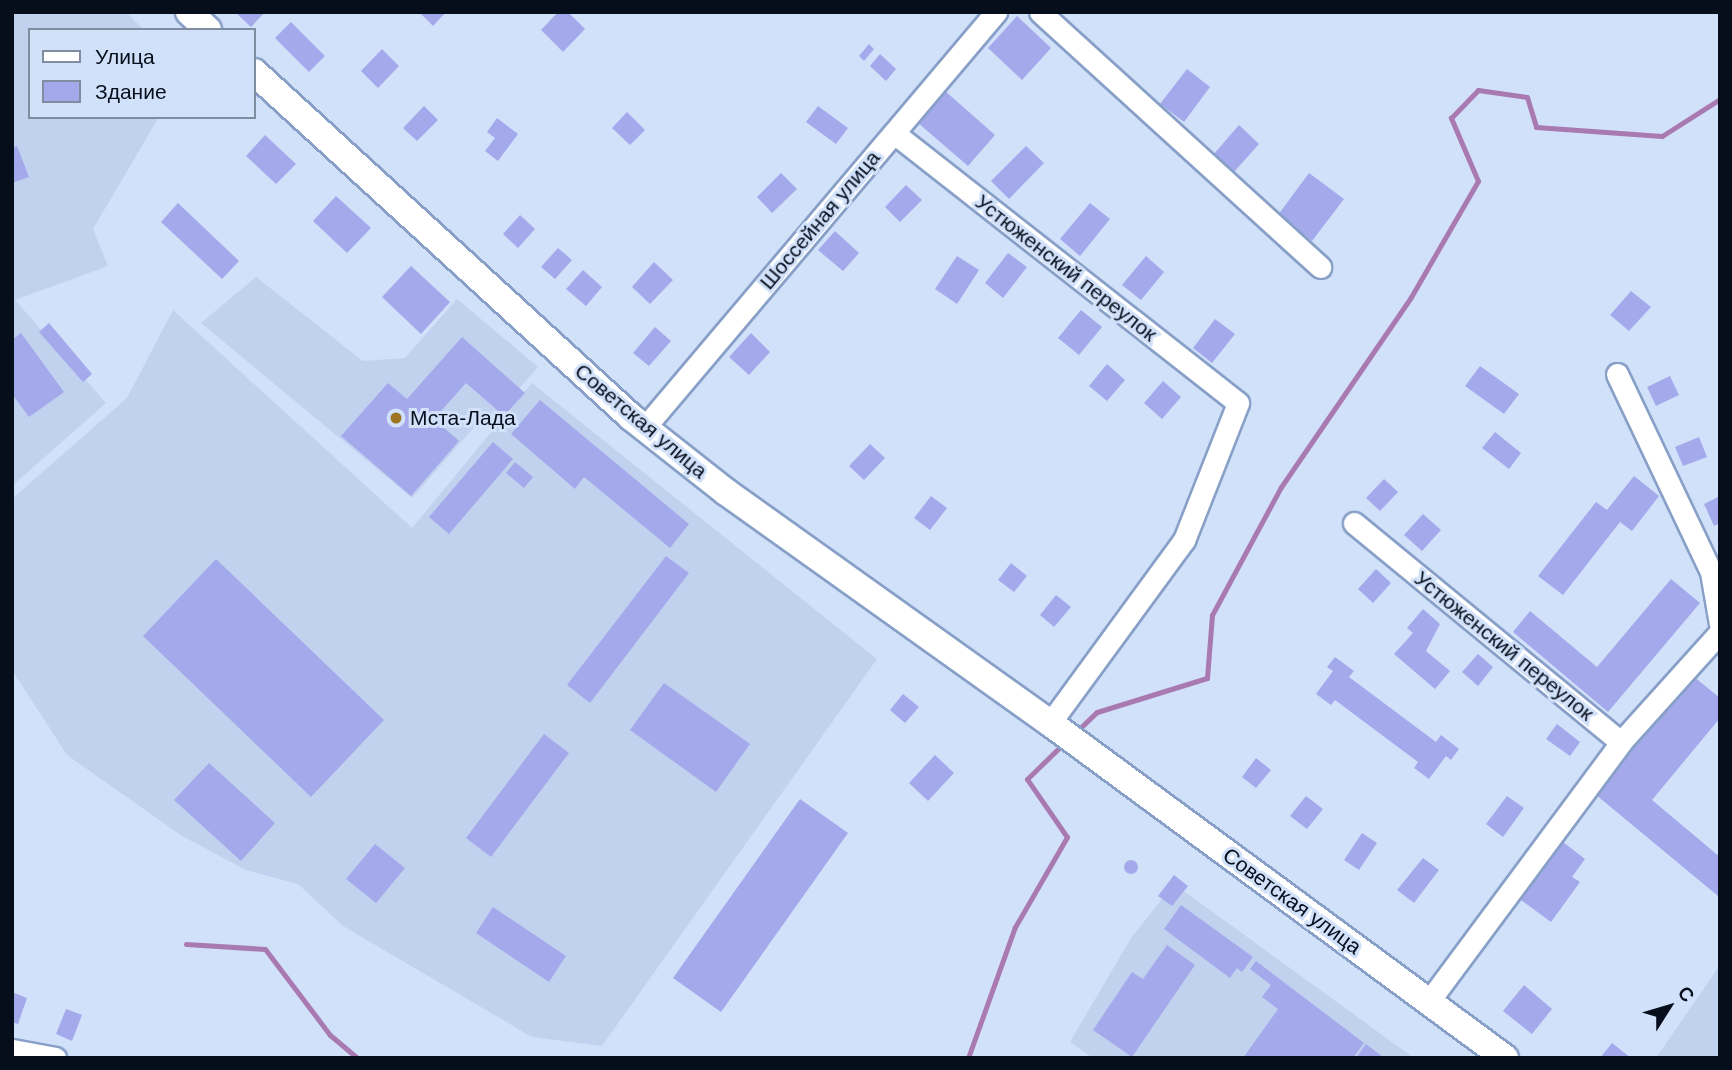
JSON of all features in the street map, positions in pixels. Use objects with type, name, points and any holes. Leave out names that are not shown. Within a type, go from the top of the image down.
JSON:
[{"type":"main road","points":[[189,12],[206,28]]},
{"type":"main road","name":"Советская улица","points":[[256,74],[645,427],[726,492],[1064,733],[1505,1058]]},
{"type":"street","name":"Шоссейная улица","points":[[645,427],[996,12]]},
{"type":"street","points":[[1040,12],[1320,267]]},
{"type":"street","name":"Устюженский переулок","points":[[894,133],[1238,403],[1184,540],[1064,733]]},
{"type":"street","points":[[1616,374],[1711,572],[1720,624]]},
{"type":"street","name":"Устюженский переулок","points":[[1354,523],[1621,742]]},
{"type":"street","points":[[1429,1001],[1621,742],[1720,632]]},
{"type":"street","points":[[12,1049],[55,1058]]},
{"type":"shaded area","points":[[12,12],[126,12],[142,28],[28,28],[28,119],[158,119],[93,229],[108,266],[15,300],[106,403],[12,486]]},
{"type":"shaded area","points":[[256,277],[363,361],[405,358],[457,299],[538,367],[496,415],[483,417],[412,498],[201,323]]},
{"type":"shaded area","points":[[173,310],[412,528],[532,383],[877,659],[602,1046],[532,1037],[343,926],[298,884],[246,870],[182,836],[67,755],[12,670],[12,499],[127,398]]},
{"type":"shaded area","points":[[1174,884],[1414,1058],[1093,1058],[1070,1042],[1131,938]]},
{"type":"shaded area","points":[[1720,965],[1720,1058],[1656,1058]]},
{"type":"building","points":[[235,12],[265,12],[251,27]]},
{"type":"building","points":[[419,12],[446,12],[433,26]]},
{"type":"building","points":[[558,12],[568,12],[585,29],[563,52],[541,30]]},
{"type":"building","points":[[1017,16],[1051,48],[1022,80],[988,48]]},
{"type":"building","points":[[291,22],[325,56],[309,72],[275,38]]},
{"type":"building","points":[[869,44],[874,49],[864,61],[859,56]]},
{"type":"building","points":[[382,49],[399,66],[378,88],[361,71]]},
{"type":"building","points":[[880,54],[896,69],[886,81],[870,66]]},
{"type":"building","points":[[1187,69],[1210,87],[1184,122],[1160,104]]},
{"type":"building","points":[[944,90],[995,135],[968,166],[917,122]]},
{"type":"building","points":[[424,106],[438,120],[417,141],[403,128]]},
{"type":"building","points":[[818,106],[848,128],[836,144],[806,122]]},
{"type":"building","points":[[627,112],[645,130],[630,145],[612,128]]},
{"type":"building","points":[[497,118],[518,134],[498,161],[485,151],[495,138],[487,132]]},
{"type":"building","points":[[1239,125],[1259,144],[1233,173],[1213,155]]},
{"type":"building","points":[[265,135],[296,164],[276,184],[246,156]]},
{"type":"building","points":[[17,146],[29,177],[12,183],[12,148]]},
{"type":"building","points":[[1026,146],[1044,163],[1009,199],[991,181]]},
{"type":"building","points":[[781,173],[797,189],[772,213],[757,197]]},
{"type":"building","points":[[1309,173],[1344,199],[1312,241],[1278,215]]},
{"type":"building","points":[[906,185],[922,200],[900,222],[885,207]]},
{"type":"building","points":[[336,196],[371,228],[347,253],[313,221]]},
{"type":"building","points":[[178,203],[239,261],[222,279],[161,222]]},
{"type":"building","points":[[1090,203],[1110,219],[1080,256],[1060,239]]},
{"type":"building","points":[[520,215],[535,229],[518,248],[503,234]]},
{"type":"building","points":[[835,231],[859,253],[843,271],[818,250]]},
{"type":"building","points":[[558,248],[572,260],[555,279],[541,267]]},
{"type":"building","points":[[1008,253],[1027,267],[1003,298],[985,283]]},
{"type":"building","points":[[957,256],[979,270],[957,304],[935,289]]},
{"type":"building","points":[[1146,256],[1164,272],[1141,300],[1122,285]]},
{"type":"building","points":[[654,262],[673,280],[650,304],[632,287]]},
{"type":"building","points":[[411,266],[450,302],[421,334],[382,297]]},
{"type":"building","points":[[583,270],[602,287],[586,306],[566,289]]},
{"type":"building","points":[[1631,291],[1651,307],[1629,331],[1610,315]]},
{"type":"building","points":[[1081,310],[1102,327],[1079,355],[1058,338]]},
{"type":"building","points":[[1215,319],[1235,334],[1212,363],[1193,348]]},
{"type":"building","points":[[49,323],[92,374],[83,382],[39,332]]},
{"type":"building","points":[[655,327],[671,341],[649,366],[633,353]]},
{"type":"building","points":[[21,333],[64,392],[29,417],[12,394],[12,340]]},
{"type":"building","points":[[751,333],[770,352],[749,375],[729,357]]},
{"type":"building","name":"Мста-Лада","points":[[462,337],[525,393],[504,416],[466,383],[434,419],[459,441],[411,496],[341,436],[388,383],[407,399]]},
{"type":"building","points":[[1107,364],[1125,380],[1107,401],[1089,386]]},
{"type":"building","points":[[1480,366],[1519,394],[1504,414],[1465,386]]},
{"type":"building","points":[[1670,376],[1679,395],[1656,406],[1647,387]]},
{"type":"building","points":[[1163,381],[1181,397],[1162,419],[1144,403]]},
{"type":"building","points":[[540,400],[689,524],[670,548],[584,477],[575,489],[511,434]]},
{"type":"building","points":[[1495,432],[1521,453],[1509,469],[1482,448]]},
{"type":"building","points":[[1699,437],[1707,457],[1683,466],[1675,447]]},
{"type":"building","points":[[493,442],[513,459],[449,534],[429,517]]},
{"type":"building","points":[[870,444],[885,458],[864,480],[849,466]]},
{"type":"building","points":[[515,462],[533,477],[524,488],[506,473]]},
{"type":"building","points":[[1634,476],[1659,496],[1632,531],[1620,522],[1563,595],[1538,576],[1596,502],[1607,510]]},
{"type":"building","points":[[1384,479],[1398,492],[1380,511],[1366,498]]},
{"type":"building","points":[[931,496],[947,508],[930,530],[914,518]]},
{"type":"building","points":[[1720,496],[1720,523],[1714,526],[1704,504]]},
{"type":"building","points":[[1423,514],[1441,530],[1422,551],[1404,535]]},
{"type":"building","points":[[666,556],[689,573],[590,703],[567,685]]},
{"type":"building","points":[[216,559],[384,720],[311,797],[143,636]]},
{"type":"building","points":[[1011,563],[1027,576],[1014,592],[998,580]]},
{"type":"building","points":[[1376,569],[1391,583],[1373,603],[1358,589]]},
{"type":"building","points":[[1671,579],[1700,603],[1608,712],[1513,632],[1530,611],[1597,667]]},
{"type":"building","points":[[1056,595],[1071,607],[1054,627],[1040,615]]},
{"type":"building","points":[[1423,609],[1440,624],[1426,651],[1450,671],[1435,689],[1394,654],[1413,633],[1407,628]]},
{"type":"building","points":[[1478,654],[1493,667],[1478,686],[1462,672]]},
{"type":"building","points":[[1335,657],[1354,671],[1349,677],[1436,742],[1441,735],[1459,749],[1451,760],[1446,756],[1429,779],[1414,768],[1418,762],[1335,700],[1331,705],[1316,694],[1333,671],[1327,667]]},
{"type":"building","points":[[1693,676],[1720,698],[1720,718],[1652,800],[1720,857],[1718,896],[1595,794]]},
{"type":"building","points":[[664,683],[750,744],[716,792],[630,730]]},
{"type":"building","points":[[903,694],[919,707],[905,723],[890,710]]},
{"type":"building","points":[[1557,724],[1580,742],[1570,756],[1546,739]]},
{"type":"building","points":[[544,734],[569,753],[491,857],[466,838]]},
{"type":"building","points":[[935,755],[954,773],[928,801],[909,783]]},
{"type":"building","points":[[1256,758],[1271,770],[1256,788],[1242,777]]},
{"type":"building","points":[[209,763],[275,823],[241,861],[174,800]]},
{"type":"building","points":[[1306,796],[1323,809],[1307,829],[1290,816]]},
{"type":"building","points":[[1507,796],[1524,808],[1503,837],[1486,824]]},
{"type":"building","points":[[800,799],[848,833],[721,1012],[673,978]]},
{"type":"building","points":[[1362,833],[1377,843],[1359,870],[1344,860]]},
{"type":"building","points":[[1563,842],[1585,859],[1572,877],[1580,882],[1551,922],[1521,900]]},
{"type":"building","points":[[375,844],[405,868],[376,903],[346,879]]},
{"type":"building","points":[[1423,858],[1439,870],[1414,903],[1397,890]]},
{"type":"building","points":[[1128,860],[1134,860],[1138,867],[1134,874],[1128,874],[1124,870],[1124,864]]},
{"type":"building","points":[[1174,875],[1188,886],[1172,906],[1158,896]]},
{"type":"building","points":[[1181,905],[1253,957],[1242,972],[1237,968],[1230,978],[1164,929]]},
{"type":"building","points":[[493,907],[566,956],[549,982],[476,933]]},
{"type":"building","points":[[1167,945],[1195,965],[1132,1057],[1093,1030],[1132,972],[1143,979]]},
{"type":"building","points":[[1256,961],[1364,1043],[1353,1058],[1243,1058],[1278,1009],[1262,997],[1271,985],[1250,969]]},
{"type":"building","points":[[1524,985],[1552,1009],[1532,1034],[1503,1011]]},
{"type":"building","points":[[12,992],[27,998],[18,1024],[12,1022]]},
{"type":"building","points":[[66,1009],[82,1015],[72,1041],[56,1034]]},
{"type":"building","points":[[1612,1043],[1631,1058],[1600,1058]]},
{"type":"building","points":[[1366,1044],[1384,1058],[1356,1058]]},
{"type":"waterway","points":[[1075,733],[1097,712],[1207,678],[1212,615],[1281,487],[1411,297],[1478,181],[1451,118],[1478,90],[1527,97],[1536,127],[1662,136],[1720,99]]},
{"type":"waterway","points":[[968,1058],[1015,927],[1067,837],[1027,779],[1063,744]]},
{"type":"waterway","points":[[186,944],[265,949],[330,1035],[357,1058]]},
{"type":"place","name":"Мста-Лада","points":[[396,418]]}]
